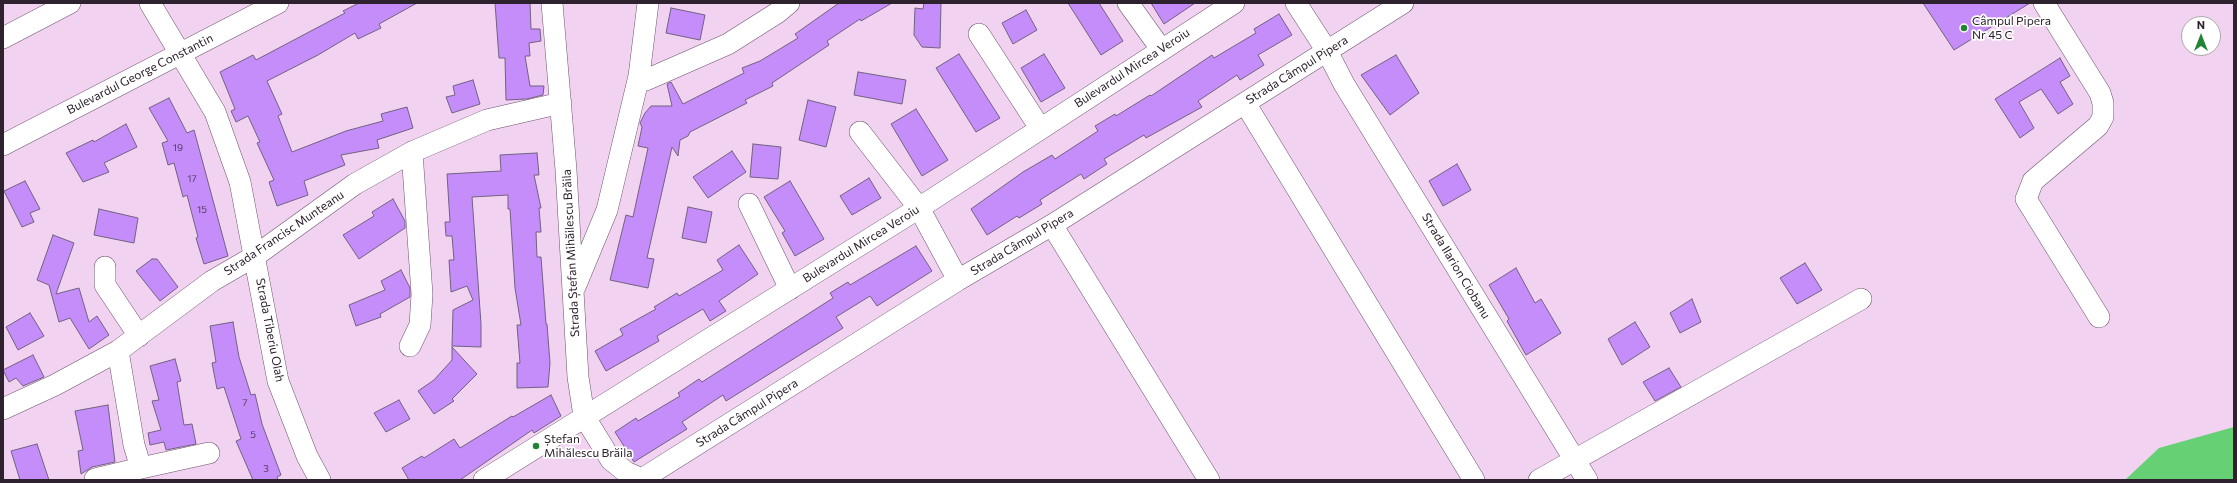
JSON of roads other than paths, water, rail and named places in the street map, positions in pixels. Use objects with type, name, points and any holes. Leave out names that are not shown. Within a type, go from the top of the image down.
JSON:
[{"type":"street","points":[[3,38],[70,3]]},
{"type":"street","name":"Strada Tiberiu Olah","points":[[150,3],[215,112],[240,182],[278,381],[307,456],[320,480]]},
{"type":"street","name":"Bulevardul George Constantin","points":[[3,145],[278,3]]},
{"type":"street","name":"Strada Ștefan Mihăilescu Brăila","points":[[552,3],[561,103],[578,377],[584,416],[611,460],[626,472],[642,480]]},
{"type":"street","points":[[573,292],[607,210],[639,76],[648,3]]},
{"type":"street","points":[[639,76],[646,80],[728,44],[777,13],[789,3]]},
{"type":"street","points":[[1128,3],[1161,49]]},
{"type":"street","name":"Bulevardul Mircea Veroiu","points":[[484,480],[584,416],[919,208],[1161,49],[1234,3]]},
{"type":"street","name":"Strada Ilarion Ciobanu","points":[[1296,3],[1327,51],[1344,84],[1587,480]]},
{"type":"street","name":"Strada Câmpul Pipera","points":[[642,480],[958,280],[1052,225],[1403,3]]},
{"type":"street","points":[[2044,3],[2100,93],[2103,104],[2103,117],[2098,126],[2033,181],[2026,199],[2099,317]]},
{"type":"street","points":[[979,34],[1040,128]]},
{"type":"street","name":"Strada Francisc Munteanu","points":[[3,409],[56,385],[118,350],[212,281],[255,256],[355,184],[412,152],[487,120],[561,103]]},
{"type":"street","points":[[1244,103],[1474,480]]},
{"type":"street","points":[[860,132],[919,208],[958,280]]},
{"type":"street","points":[[410,346],[420,325],[422,294],[412,152]]},
{"type":"street","points":[[749,204],[790,289]]},
{"type":"street","points":[[1052,225],[1209,480]]},
{"type":"street","points":[[105,268],[106,285],[139,336]]},
{"type":"street","points":[[1539,480],[1861,299]]},
{"type":"street","points":[[118,350],[134,445],[141,468]]},
{"type":"street","points":[[95,480],[209,453]]},
{"type":"place","name":"Câmpul Pipera Nr 45 C","points":[[1964,28]]},
{"type":"place","name":"Ștefan Mihălescu Brăila","points":[[536,446]]}]
